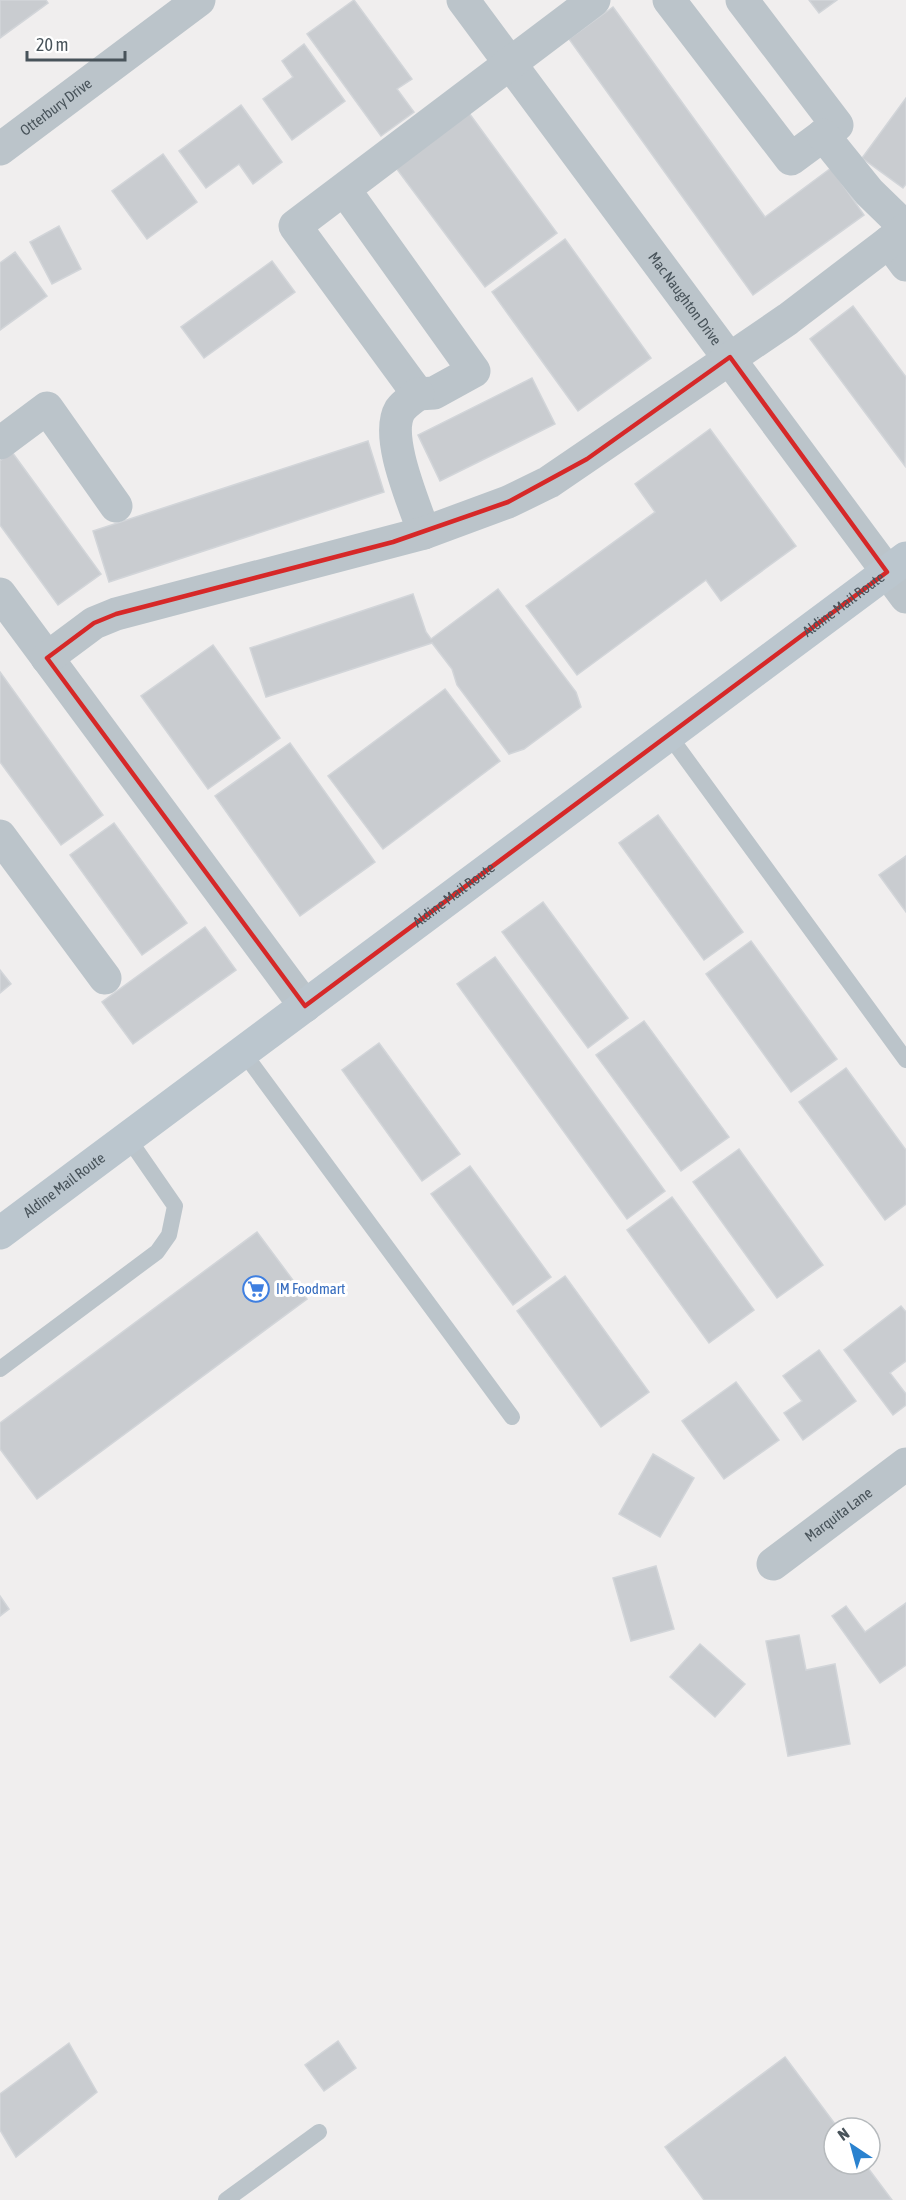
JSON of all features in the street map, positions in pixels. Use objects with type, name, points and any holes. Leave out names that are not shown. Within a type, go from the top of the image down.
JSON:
[{"type":"main road","name":"Aldine Mail Route","points":[[0,1233],[668,734],[900,576]]},
{"type":"street","name":"Otterbury Drive","points":[[0,149],[199,0]]},
{"type":"street","name":"Mac Naughton Drive","points":[[463,0],[730,357],[900,576]]},
{"type":"street","points":[[417,394],[295,226],[594,0]]},
{"type":"street","points":[[669,0],[791,159],[837,125],[742,0]]},
{"type":"street","points":[[47,658],[94,623],[116,614],[424,533],[508,502],[549,482],[587,459],[658,406],[902,241],[868,192],[823,135]]},
{"type":"street","points":[[344,189],[474,371],[434,393],[417,394],[400,410],[395,428],[398,452],[424,533]]},
{"type":"street","points":[[0,443],[47,408],[116,506]]},
{"type":"street","points":[[0,594],[305,1006]]},
{"type":"street","points":[[0,836],[105,978]]},
{"type":"street","name":"Marquita Lane","points":[[773,1564],[906,1464]]},
{"type":"lane","points":[[668,734],[906,1060]]},
{"type":"lane","points":[[243,1052],[512,1417]]},
{"type":"lane","points":[[0,1369],[157,1252],[169,1235],[175,1206],[128,1138]]},
{"type":"lane","points":[[226,2200],[319,2132]]},
{"type":"highlighted area","points":[[730,357],[887,572],[305,1006],[47,658],[94,623],[116,614],[393,542],[508,502],[587,459]]},
{"type":"building","points":[[0,0],[46,0],[48,3],[0,38]]},
{"type":"building","points":[[354,0],[412,79],[397,89],[414,112],[381,136],[307,34]]},
{"type":"building","points":[[809,0],[837,0],[819,13]]},
{"type":"building","points":[[613,7],[765,217],[831,168],[864,215],[753,295],[569,39]]},
{"type":"building","points":[[304,44],[345,101],[292,140],[263,99],[293,77],[282,61]]},
{"type":"building","points":[[906,98],[906,184],[903,188],[862,158]]},
{"type":"building","points":[[241,105],[282,162],[253,184],[239,164],[206,188],[179,151]]},
{"type":"building","points":[[469,113],[557,233],[485,287],[396,168]]},
{"type":"building","points":[[163,154],[197,202],[147,239],[112,191]]},
{"type":"building","points":[[59,226],[81,269],[52,284],[30,242]]},
{"type":"building","points":[[565,239],[651,358],[578,411],[492,292]]},
{"type":"building","points":[[15,252],[47,296],[0,330],[0,263]]},
{"type":"building","points":[[272,261],[295,292],[204,358],[181,327]]},
{"type":"building","points":[[853,306],[906,377],[905,466],[810,339]]},
{"type":"building","points":[[532,378],[555,424],[440,481],[418,435]]},
{"type":"building","points":[[710,429],[796,546],[721,601],[706,580],[577,675],[526,606],[655,512],[635,484]]},
{"type":"building","points":[[368,441],[384,492],[109,582],[93,531]]},
{"type":"building","points":[[12,452],[101,574],[58,605],[0,525],[0,461]]},
{"type":"building","points":[[498,589],[576,692],[581,707],[524,749],[509,754],[457,685],[452,669],[432,643],[266,697],[250,648],[413,594],[426,632],[431,639]]},
{"type":"building","points":[[213,645],[280,738],[208,789],[141,696]]},
{"type":"building","points":[[0,672],[103,815],[61,845],[0,762]]},
{"type":"building","points":[[445,689],[500,761],[383,849],[328,776]]},
{"type":"building","points":[[290,743],[375,862],[300,916],[215,796]]},
{"type":"building","points":[[658,815],[743,932],[704,960],[619,843]]},
{"type":"building","points":[[114,823],[187,923],[142,955],[70,855]]},
{"type":"building","points":[[906,856],[906,912],[879,875]]},
{"type":"building","points":[[543,902],[628,1018],[588,1048],[502,932]]},
{"type":"building","points":[[205,927],[236,970],[133,1044],[102,1002]]},
{"type":"building","points":[[751,941],[837,1059],[791,1092],[706,974]]},
{"type":"building","points":[[495,957],[665,1191],[627,1219],[457,984]]},
{"type":"building","points":[[0,970],[11,984],[0,993]]},
{"type":"building","points":[[644,1021],[729,1137],[681,1171],[596,1055]]},
{"type":"building","points":[[379,1043],[460,1154],[422,1181],[342,1070]]},
{"type":"building","points":[[846,1068],[906,1150],[906,1204],[885,1220],[799,1102]]},
{"type":"building","points":[[739,1149],[823,1265],[777,1298],[693,1182]]},
{"type":"building","points":[[470,1166],[551,1277],[513,1305],[431,1194]]},
{"type":"building","points":[[672,1197],[754,1310],[709,1343],[627,1230]]},
{"type":"building","points":[[257,1232],[307,1299],[37,1499],[0,1449],[0,1423]]},
{"type":"building","points":[[565,1276],[649,1392],[601,1427],[517,1311]]},
{"type":"building","points":[[901,1306],[906,1312],[906,1361],[890,1373],[906,1394],[906,1405],[893,1415],[844,1350]]},
{"type":"building","points":[[819,1350],[856,1401],[803,1440],[784,1413],[802,1401],[783,1376]]},
{"type":"building","points":[[736,1382],[779,1440],[724,1479],[682,1421]]},
{"type":"building","points":[[653,1454],[694,1478],[660,1537],[619,1514]]},
{"type":"building","points":[[656,1566],[674,1629],[631,1641],[613,1578]]},
{"type":"building","points":[[0,1596],[9,1609],[0,1616]]},
{"type":"building","points":[[906,1603],[906,1665],[880,1683],[832,1616],[846,1606],[865,1632]]},
{"type":"building","points":[[799,1635],[806,1670],[835,1664],[850,1744],[788,1756],[766,1641]]},
{"type":"building","points":[[700,1644],[745,1684],[715,1717],[670,1677]]},
{"type":"building","points":[[338,2041],[356,2068],[324,2091],[305,2065]]},
{"type":"building","points":[[69,2043],[97,2092],[16,2157],[0,2130],[0,2094]]},
{"type":"building","points":[[785,2057],[829,2116],[822,2116],[822,2176],[874,2176],[892,2200],[704,2200],[665,2147]]},
{"type":"place","name":"IM Foodmart","points":[[256,1289]]}]
